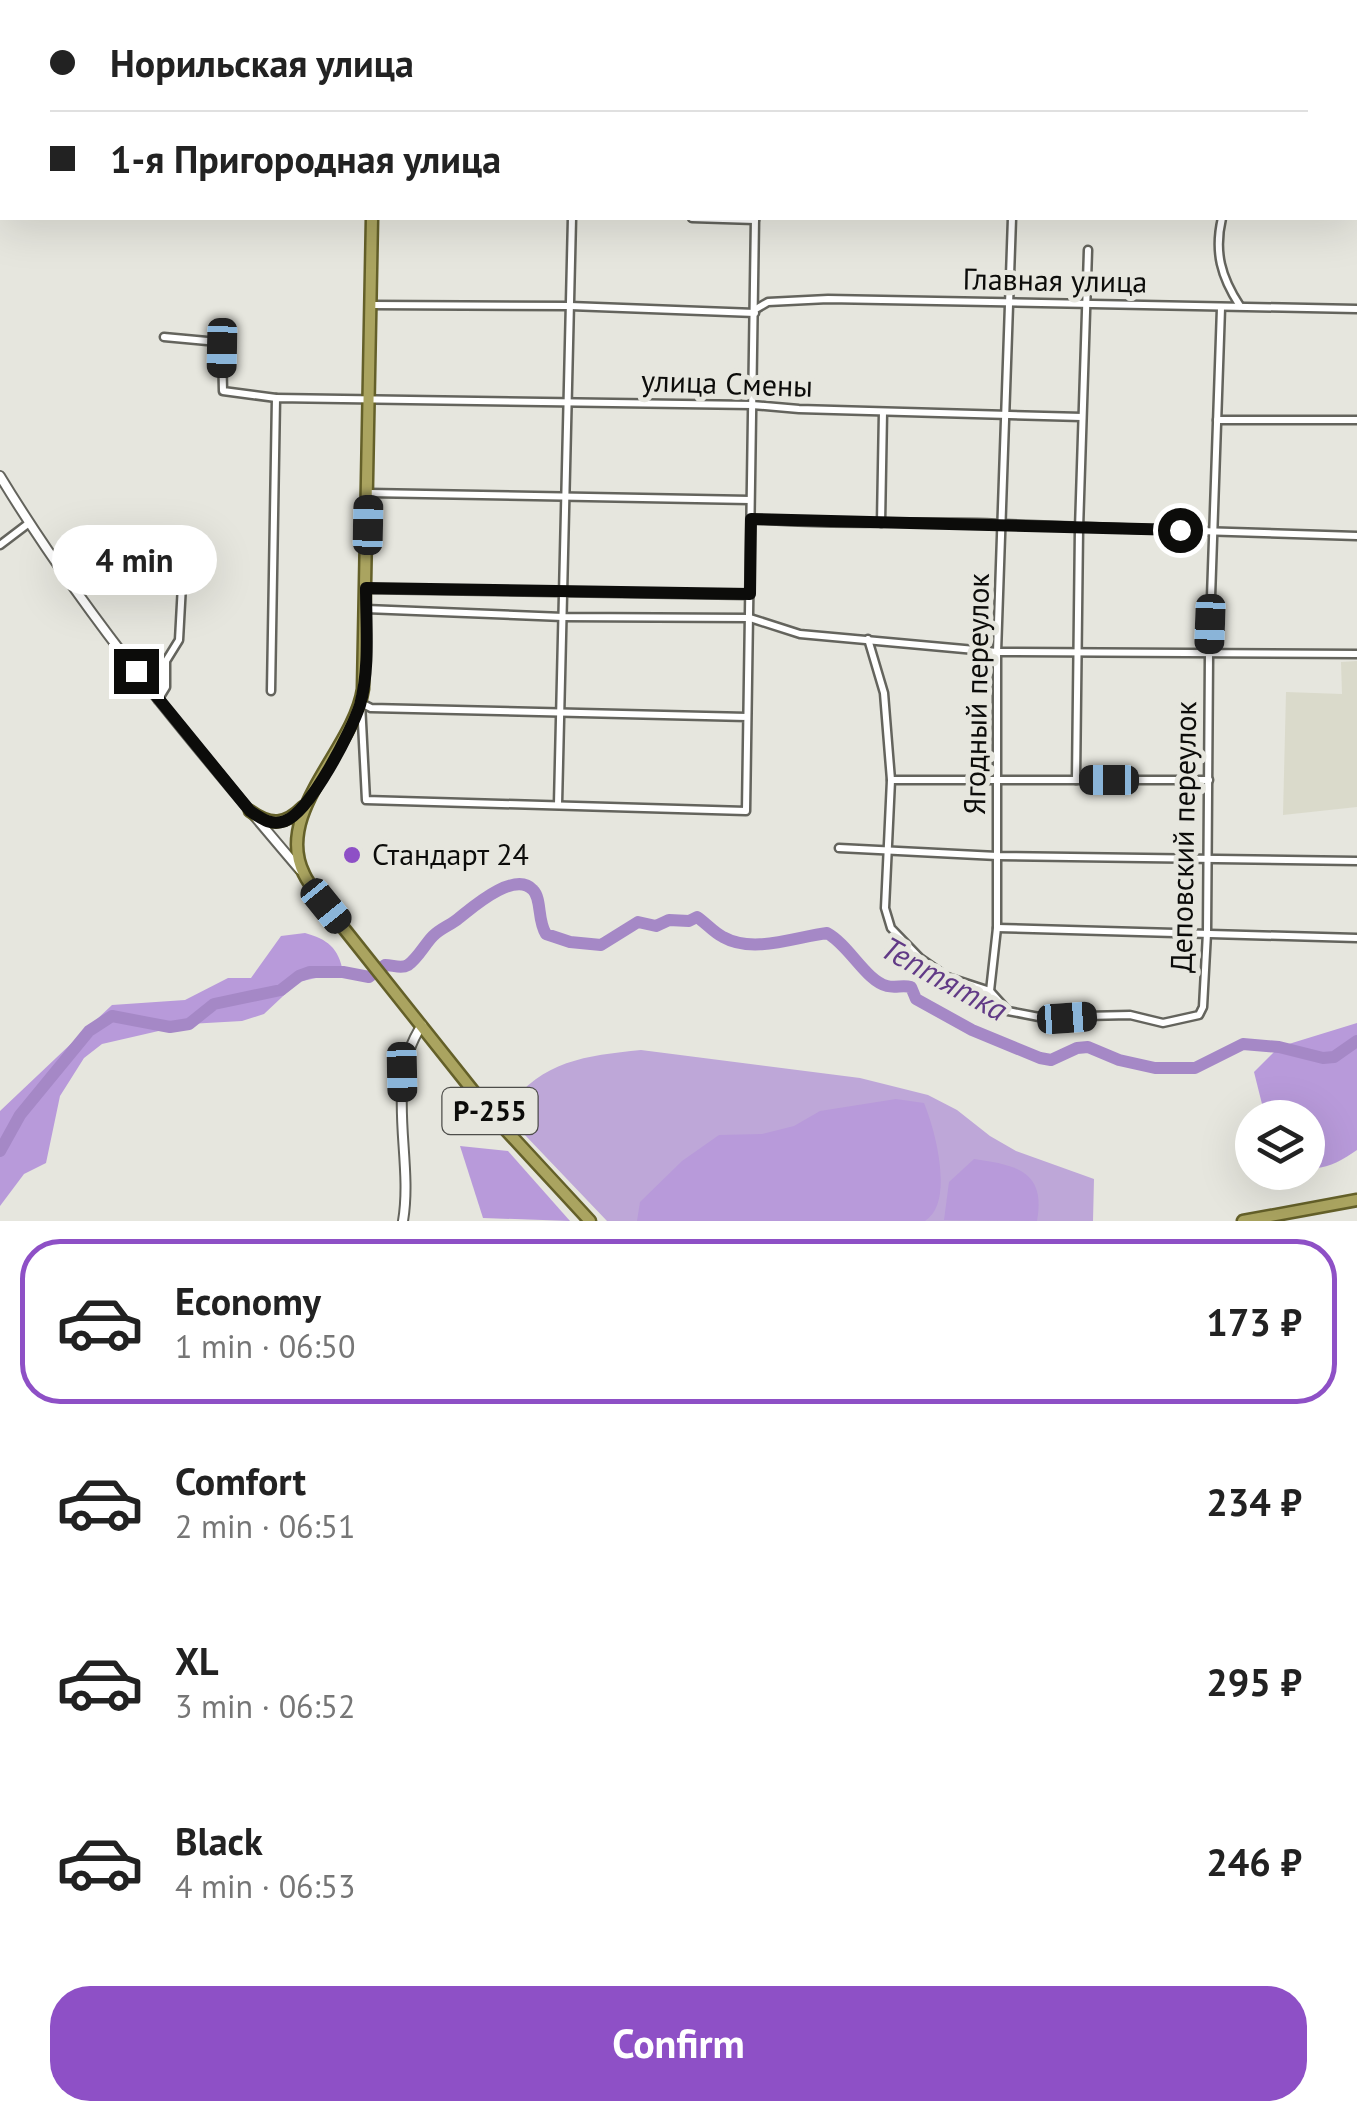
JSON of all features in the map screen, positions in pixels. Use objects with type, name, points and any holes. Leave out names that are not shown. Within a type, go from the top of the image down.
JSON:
[{"type":"highway","points":[[303,873],[296,840],[307,802],[347,734],[360,703],[369,494],[372,220]]},
{"type":"highway","points":[[250,811],[271,823],[284,822],[307,802]]},
{"type":"highway","name":"Р-255","points":[[303,873],[493,1116],[590,1221]]},
{"type":"highway","points":[[1243,1221],[1357,1200]]},
{"type":"street","points":[[558,804],[572,220]]},
{"type":"street","points":[[360,703],[366,800],[746,811],[755,220]]},
{"type":"street","name":"Ягодный переулок","points":[[990,991],[997,928],[998,652],[1012,220]]},
{"type":"street","points":[[1222,220],[1218,246],[1221,271],[1240,306]]},
{"type":"street","points":[[1076,780],[1088,250]]},
{"type":"street","name":"Главная улица","points":[[370,305],[755,312],[763,303],[795,300],[1357,309]]},
{"type":"street","name":"Деповский переулок","points":[[990,991],[1008,1011],[1040,1018],[1130,1015],[1163,1023],[1195,1018],[1203,1007],[1209,655],[1221,308]]},
{"type":"street","name":"улица Смены","points":[[164,337],[218,342],[222,348],[223,392],[276,398],[752,405],[1082,417]]},
{"type":"street","points":[[271,691],[276,398]]},
{"type":"street","points":[[880,523],[884,412]]},
{"type":"street","points":[[1216,420],[1357,420]]},
{"type":"street","points":[[0,476],[28,524],[158,700],[303,873]]},
{"type":"street","points":[[369,494],[750,500]]},
{"type":"street","points":[[751,519],[1357,536]]},
{"type":"street","points":[[0,545],[28,524]]},
{"type":"street","points":[[158,700],[166,687],[166,661],[179,640],[184,548]]},
{"type":"street","points":[[366,588],[750,594]]},
{"type":"street","points":[[366,608],[564,617],[750,618],[800,634],[998,652],[1209,655],[1356,651]]},
{"type":"street","points":[[868,639],[886,702],[890,780],[885,908],[891,928],[920,958],[948,977],[990,991]]},
{"type":"street","points":[[360,703],[370,708],[747,717]]},
{"type":"street","points":[[890,780],[1209,780]]},
{"type":"street","points":[[839,848],[996,856],[1357,861]]},
{"type":"street","points":[[997,928],[1357,938]]},
{"type":"street","points":[[403,1221],[406,1198],[402,1072],[409,1044],[422,1025]]},
{"type":"shaded area","points":[[1357,661],[1357,807],[1283,815],[1286,692],[1342,694],[1341,662]]},
{"type":"shaded area","points":[[305,933],[331,946],[343,972],[298,982],[264,1014],[242,1021],[189,1024],[102,1044],[84,1058],[60,1096],[46,1163],[24,1174],[0,1206],[0,1111],[112,1005],[185,1000],[228,978],[251,978],[281,936]]},
{"type":"shaded area","points":[[1357,1023],[1357,1150],[1325,1166],[1325,1100],[1261,1100],[1254,1072],[1279,1047]]},
{"type":"shaded area","points":[[641,1050],[860,1078],[928,1095],[1016,1151],[1094,1179],[1093,1221],[607,1221],[504,1113],[532,1082],[564,1064]]},
{"type":"shaded area","points":[[896,1099],[924,1103],[933,1130],[941,1183],[934,1212],[925,1221],[637,1221],[640,1202],[682,1161],[719,1135],[762,1134],[794,1126],[820,1111]]},
{"type":"shaded area","points":[[460,1146],[508,1151],[570,1221],[483,1218]]},
{"type":"shaded area","points":[[974,1159],[1003,1164],[1025,1174],[1037,1191],[1037,1221],[944,1220],[949,1182]]},
{"type":"waterway","name":"Тептятка","points":[[0,1151],[20,1115],[89,1031],[112,1016],[170,1027],[189,1024],[214,1004],[281,990],[310,972],[369,977],[385,965],[405,966],[439,931],[494,892],[516,884],[525,885],[536,894],[546,934],[570,942],[601,945],[638,922],[656,926],[669,920],[689,921],[697,917],[723,937],[747,944],[827,933],[879,983],[911,987],[916,999],[972,1030],[1040,1058],[1051,1060],[1088,1047],[1119,1060],[1155,1068],[1195,1068],[1243,1044],[1279,1047],[1323,1058],[1334,1057],[1357,1041]]},
{"type":"place","name":"Стандарт 24","points":[[352,855]]},
{"type":"route","points":[[136,671],[250,811],[271,823],[284,822],[307,802],[347,734],[360,703],[366,588],[750,594],[751,519],[1180,530]]}]
